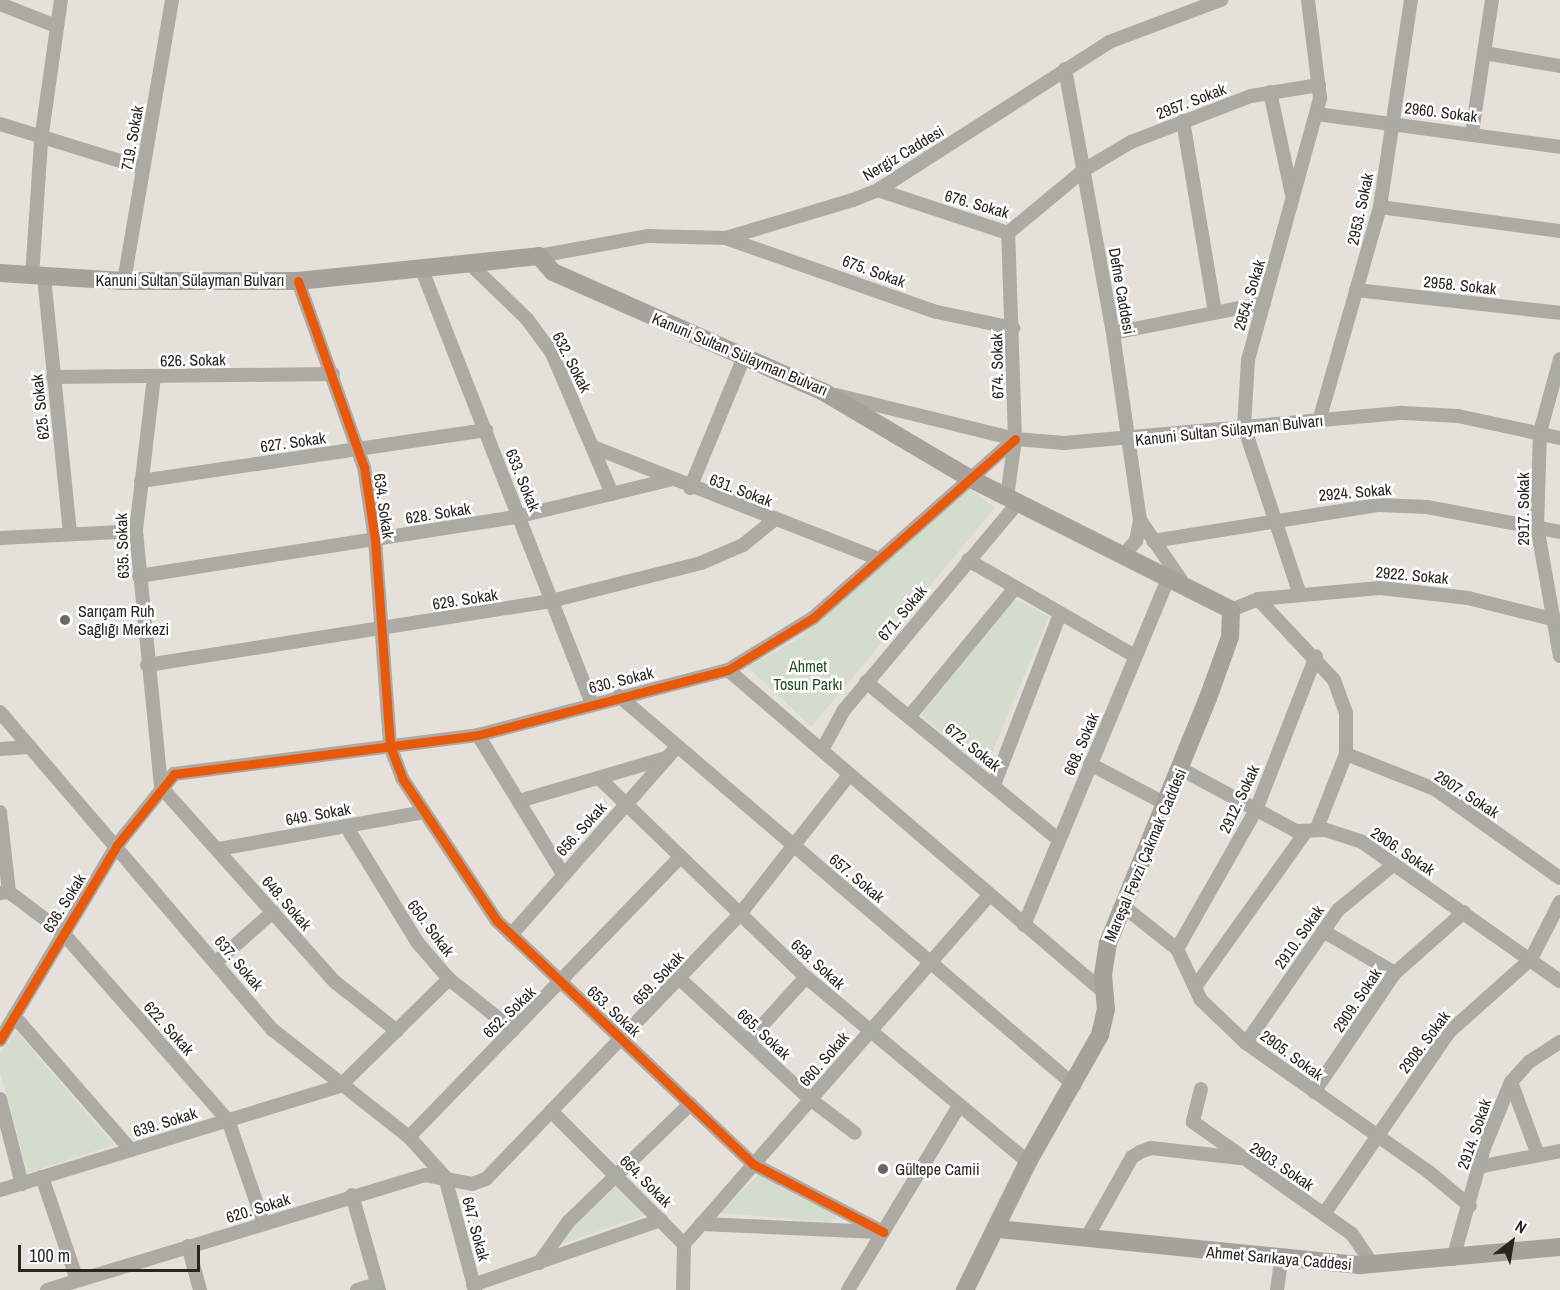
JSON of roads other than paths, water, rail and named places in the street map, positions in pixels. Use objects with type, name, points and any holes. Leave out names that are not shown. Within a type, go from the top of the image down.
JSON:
[{"type":"main road","name":"Kanuni Sultan Sülayman Bulvarı","points":[[0,273],[124,281],[298,281],[472,266],[539,256],[553,272],[822,392]]},
{"type":"main road","points":[[822,392],[969,478],[1176,579],[1231,610]]},
{"type":"main road","name":"Mareşal Fevzi Çakmak Caddesi","points":[[965,1290],[998,1229],[1028,1162],[1074,1084],[1104,1021],[1104,958],[1123,906],[1181,769],[1230,637],[1231,610]]},
{"type":"main road","name":"Ahmet Sarıkaya Caddesi","points":[[998,1229],[1281,1260],[1372,1264],[1453,1259],[1560,1247]]},
{"type":"street","name":"625. Sokak","points":[[61,0],[41,140],[38,277],[53,377],[70,534]]},
{"type":"street","name":"719. Sokak","points":[[124,281],[172,0]]},
{"type":"street","name":"Nergiz Caddesi","points":[[539,256],[648,236],[726,238],[797,220],[878,190],[1065,69],[1125,34],[1221,0]]},
{"type":"street","name":"2954. Sokak","points":[[1300,595],[1244,427],[1248,360],[1317,114],[1319,85],[1308,0]]},
{"type":"street","name":"2953. Sokak","points":[[1319,421],[1380,207],[1411,0]]},
{"type":"street","points":[[1472,132],[1492,0]]},
{"type":"street","points":[[0,4],[56,26]]},
{"type":"street","points":[[1484,53],[1560,66]]},
{"type":"street","name":"Defne Caddesi","points":[[1065,69],[1113,333],[1140,520]]},
{"type":"street","name":"2957. Sokak","points":[[1084,170],[1124,146],[1183,121],[1270,92],[1319,85]]},
{"type":"street","points":[[1270,92],[1293,198]]},
{"type":"street","name":"2960. Sokak","points":[[1317,114],[1472,132],[1560,147]]},
{"type":"street","points":[[1183,121],[1215,312]]},
{"type":"street","points":[[0,124],[41,140],[143,168]]},
{"type":"street","name":"676. Sokak","points":[[878,190],[1008,233],[1084,170]]},
{"type":"street","points":[[1380,207],[1560,231]]},
{"type":"street","name":"674. Sokak","points":[[1008,233],[1015,439],[1012,500]]},
{"type":"street","name":"675. Sokak","points":[[726,238],[937,312],[1013,328]]},
{"type":"street","name":"632. Sokak","points":[[472,266],[526,319],[552,353],[612,494]]},
{"type":"street","name":"633. Sokak","points":[[422,270],[592,703]]},
{"type":"street","name":"634. Sokak","points":[[298,281],[359,449],[375,540],[390,746]]},
{"type":"street","name":"2958. Sokak","points":[[1356,290],[1560,313]]},
{"type":"street","points":[[1113,333],[1264,303]]},
{"type":"street","points":[[690,488],[744,357]]},
{"type":"street","name":"2917. Sokak","points":[[1560,359],[1540,432],[1537,526],[1556,620],[1560,656]]},
{"type":"street","name":"626. Sokak","points":[[53,377],[333,374]]},
{"type":"street","name":"635. Sokak","points":[[154,377],[135,531],[161,787]]},
{"type":"street","name":"Kanuni Sultan Sülayman Bulvarı","points":[[822,392],[1015,439],[1127,440],[1380,413],[1431,413],[1540,432],[1560,438]]},
{"type":"street","name":"627. Sokak","points":[[141,481],[486,430]]},
{"type":"street","name":"630. Sokak","points":[[161,787],[183,770],[478,735],[592,703],[728,670],[813,618],[1015,439]]},
{"type":"street","name":"631. Sokak","points":[[593,447],[669,480],[879,559]]},
{"type":"street","name":"628. Sokak","points":[[139,576],[520,516],[669,480]]},
{"type":"street","name":"671. Sokak","points":[[822,750],[839,717],[968,560],[1012,500]]},
{"type":"street","name":"2924. Sokak","points":[[1154,541],[1351,506],[1411,505],[1537,526],[1560,532]]},
{"type":"street","name":"629. Sokak","points":[[147,665],[551,601],[701,563],[743,545],[774,520]]},
{"type":"street","points":[[1140,520],[1176,579]]},
{"type":"street","points":[[1124,554],[1136,541],[1140,520]]},
{"type":"street","points":[[0,538],[135,531]]},
{"type":"street","points":[[968,560],[1135,656]]},
{"type":"street","name":"668. Sokak","points":[[1024,925],[1135,656],[1176,579]]},
{"type":"street","points":[[909,717],[1015,588]]},
{"type":"street","name":"2922. Sokak","points":[[1258,599],[1367,588],[1439,593],[1556,620]]},
{"type":"street","points":[[1195,987],[1304,834],[1317,828],[1346,754],[1346,713],[1334,680],[1316,656],[1258,599],[1231,610]]},
{"type":"street","points":[[994,785],[1060,614]]},
{"type":"street","name":"2912. Sokak","points":[[1177,949],[1256,810],[1316,656]]},
{"type":"street","points":[[728,670],[1104,992]]},
{"type":"street","name":"672. Sokak","points":[[866,682],[1058,839]]},
{"type":"street","name":"657. Sokak","points":[[619,696],[673,752],[794,846],[1074,1084]]},
{"type":"street","name":"637. Sokak","points":[[0,712],[117,845],[273,1030],[340,1086],[410,1137],[445,1177]]},
{"type":"street","points":[[478,735],[563,874]]},
{"type":"street","name":"653. Sokak","points":[[390,746],[402,778],[481,902],[511,935],[753,1164],[883,1232]]},
{"type":"street","points":[[0,749],[30,747]]},
{"type":"street","points":[[519,801],[599,778],[673,752]]},
{"type":"street","name":"656. Sokak","points":[[511,935],[673,752]]},
{"type":"street","name":"2907. Sokak","points":[[1346,754],[1435,789],[1560,878]]},
{"type":"street","points":[[1090,764],[1166,804]]},
{"type":"street","points":[[1181,769],[1304,834]]},
{"type":"street","name":"659. Sokak","points":[[472,1184],[486,1179],[623,1039],[740,914],[849,775]]},
{"type":"street","name":"658. Sokak","points":[[599,778],[806,977],[1028,1162]]},
{"type":"street","name":"636. Sokak","points":[[0,1040],[62,932],[117,845],[161,787]]},
{"type":"street","name":"648. Sokak","points":[[161,787],[219,849],[335,982],[397,1031]]},
{"type":"street","points":[[0,812],[5,893]]},
{"type":"street","name":"649. Sokak","points":[[219,849],[424,812]]},
{"type":"street","name":"650. Sokak","points":[[346,826],[410,934],[449,979],[513,1030]]},
{"type":"street","name":"2906. Sokak","points":[[1317,828],[1350,836],[1464,912],[1560,981]]},
{"type":"street","name":"652. Sokak","points":[[410,1137],[513,1030],[563,983],[680,857]]},
{"type":"street","name":"2910. Sokak","points":[[1246,1043],[1338,910],[1394,864]]},
{"type":"street","name":"622. Sokak","points":[[5,893],[62,932],[228,1120],[264,1224]]},
{"type":"street","name":"660. Sokak","points":[[684,1244],[989,895]]},
{"type":"street","name":"2908. Sokak","points":[[1324,1214],[1449,1032],[1531,959],[1560,902]]},
{"type":"street","name":"2905. Sokak","points":[[1123,906],[1177,949],[1195,987],[1211,1012],[1246,1043],[1470,1206]]},
{"type":"street","points":[[216,962],[273,912]]},
{"type":"street","name":"2909. Sokak","points":[[1314,1092],[1395,973],[1464,912]]},
{"type":"street","points":[[1323,930],[1395,973]]},
{"type":"street","points":[[748,1041],[806,977]]},
{"type":"street","points":[[340,1086],[449,979]]},
{"type":"street","name":"665. Sokak","points":[[680,979],[810,1100],[855,1133]]},
{"type":"street","points":[[14,1016],[131,1150]]},
{"type":"street","name":"2914. Sokak","points":[[1453,1259],[1470,1206],[1478,1167],[1511,1082],[1529,1062],[1560,1042]]},
{"type":"street","points":[[1511,1082],[1538,1155]]},
{"type":"street","name":"639. Sokak","points":[[0,1190],[340,1086]]},
{"type":"street","name":"2903. Sokak","points":[[1201,1089],[1193,1122],[1359,1241],[1372,1264]]},
{"type":"street","points":[[0,1099],[22,1184]]},
{"type":"street","points":[[539,1263],[568,1222],[690,1104]]},
{"type":"street","points":[[848,1290],[959,1106]]},
{"type":"street","name":"664. Sokak","points":[[551,1111],[617,1174],[684,1244]]},
{"type":"street","points":[[1086,1239],[1132,1157],[1151,1148],[1241,1158]]},
{"type":"street","points":[[1478,1167],[1560,1151]]},
{"type":"street","name":"620. Sokak","points":[[48,1290],[352,1195],[425,1175],[472,1184]]},
{"type":"street","points":[[42,1177],[77,1280]]},
{"type":"street","name":"647. Sokak","points":[[445,1177],[474,1288]]},
{"type":"street","points":[[352,1195],[378,1287],[357,1290]]},
{"type":"street","points":[[474,1288],[661,1220]]},
{"type":"street","points":[[701,1224],[883,1232]]},
{"type":"street","points":[[683,1290],[684,1244]]},
{"type":"street","points":[[188,1246],[200,1290]]},
{"type":"street","points":[[1277,1290],[1281,1260]]},
{"type":"place","name":"Sarıçam Ruh Sağlığı Merkezi","points":[[65,620]]},
{"type":"place","name":"Gültepe Camii","points":[[883,1169]]},
{"type":"park label","name":"Ahmet Tosun Parkı","points":[[808,675]]}]
